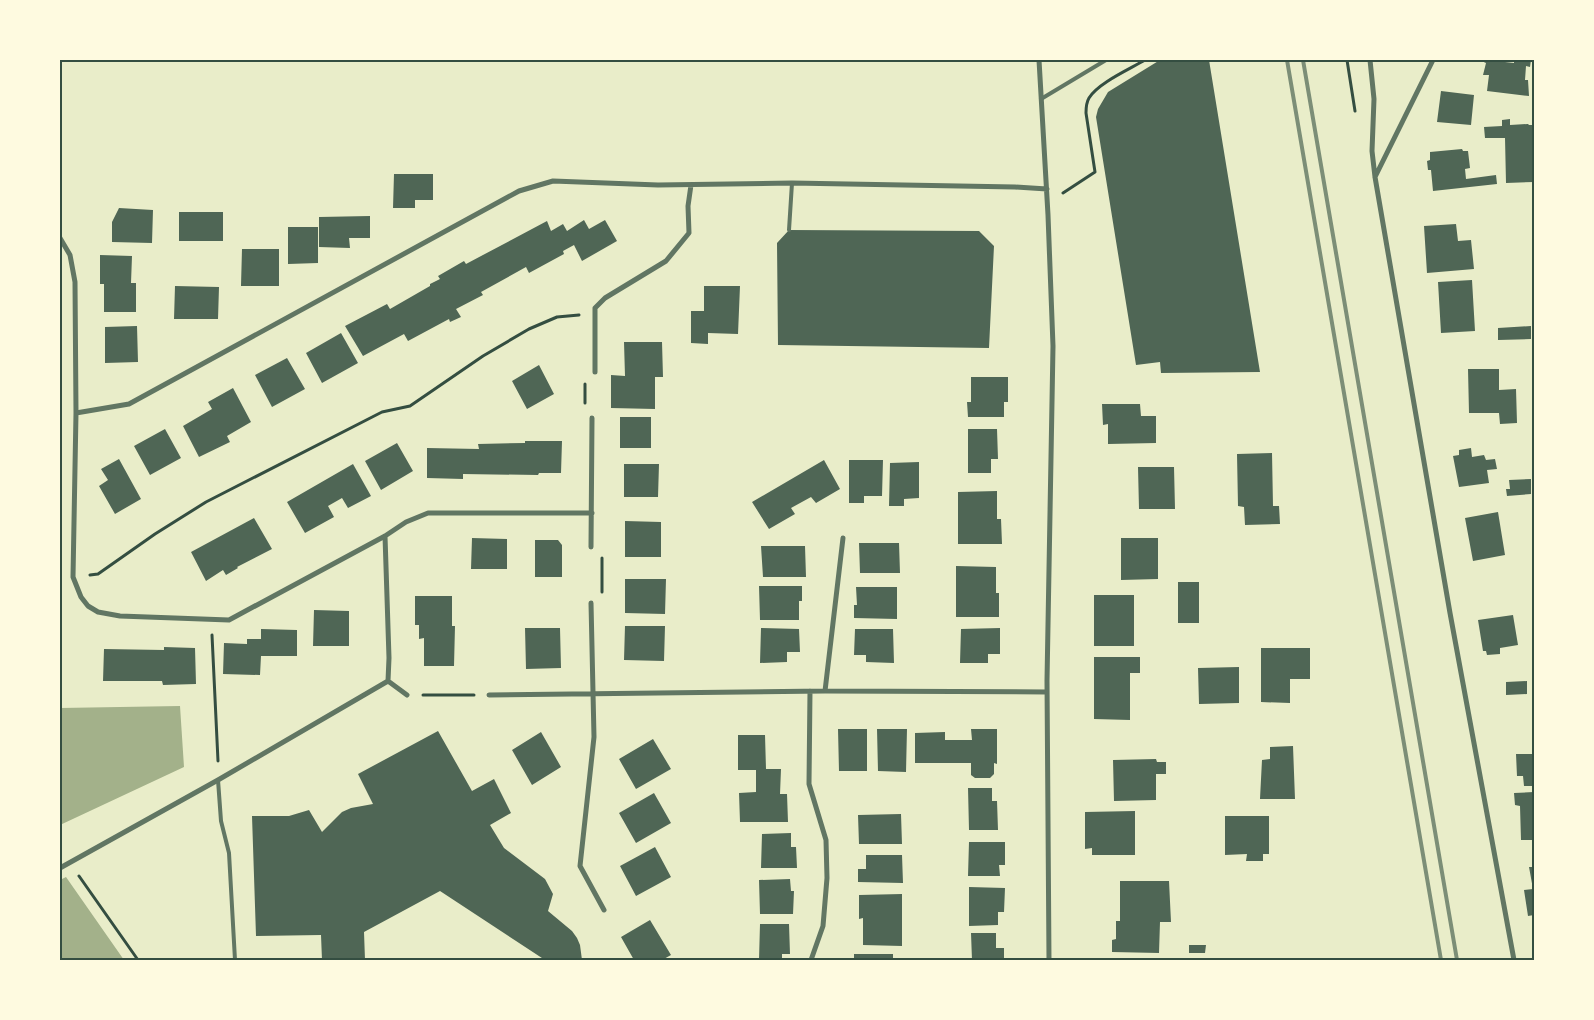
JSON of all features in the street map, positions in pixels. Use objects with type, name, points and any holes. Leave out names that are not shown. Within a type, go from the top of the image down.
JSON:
[{"type":"street","points":[[1038,60],[1047,189],[1053,368],[1047,692],[1049,960]]},
{"type":"street","points":[[1370,60],[1374,99],[1372,151],[1375,177],[1450,613],[1514,960]]},
{"type":"street","points":[[1375,177],[1433,60]]},
{"type":"street","points":[[76,413],[129,404],[519,191],[553,181],[658,185],[792,183],[1047,189]]},
{"type":"street","points":[[595,372],[596,308],[605,298],[666,261],[689,233],[688,206],[691,185]]},
{"type":"street","points":[[60,238],[70,255],[75,282],[76,413],[73,576],[81,597],[88,606],[98,612],[120,616],[229,620],[385,536],[406,522],[428,513],[592,512]]},
{"type":"street","points":[[591,547],[592,418]]},
{"type":"street","points":[[385,536],[388,681]]},
{"type":"street","points":[[825,691],[843,538]]},
{"type":"street","points":[[591,603],[594,737],[580,866],[604,910]]},
{"type":"street","points":[[388,681],[407,695]]},
{"type":"street","points":[[60,868],[218,780],[388,681]]},
{"type":"street","points":[[489,695],[810,691],[1047,692]]},
{"type":"street","points":[[810,691],[809,784],[826,840],[827,878],[823,926],[811,960]]},
{"type":"lane","points":[[1041,99],[1106,60]]},
{"type":"lane","points":[[789,230],[792,183]]},
{"type":"lane","points":[[218,780],[221,821],[229,853],[235,960]]},
{"type":"path","points":[[1062,193],[1095,172],[1086,113],[1086,104],[1090,96],[1099,88],[1145,60]]},
{"type":"path","points":[[73,576],[98,574],[155,534],[206,502],[382,412],[410,406],[483,356],[528,329],[557,318],[577,316],[596,308]]},
{"type":"path","points":[[592,418],[585,418],[586,372],[595,372]]},
{"type":"path","points":[[591,547],[602,546],[601,604],[591,603]]},
{"type":"path","points":[[211,620],[218,780]]},
{"type":"path","points":[[407,695],[489,695]]},
{"type":"path","points":[[70,863],[138,960]]},
{"type":"shaded area","points":[[180,706],[184,767],[60,825],[60,708]]},
{"type":"shaded area","points":[[66,877],[124,960],[60,960],[60,880]]},
{"type":"building","points":[[1160,60],[1209,60],[1260,372],[1161,373],[1160,362],[1136,365],[1096,117],[1098,109],[1108,92]]},
{"type":"building","points":[[1479,60],[1506,60],[1505,62],[1514,63],[1514,60],[1531,60],[1530,67],[1526,66],[1525,80],[1528,80],[1529,96],[1487,91],[1489,75],[1483,75],[1486,63]]},
{"type":"building","points":[[1441,91],[1474,95],[1471,125],[1437,122]]},
{"type":"building","points":[[1510,119],[1510,125],[1534,125],[1534,182],[1506,183],[1505,138],[1485,138],[1484,127],[1502,126],[1502,120]]},
{"type":"building","points":[[1462,149],[1463,151],[1468,151],[1470,168],[1465,169],[1466,179],[1496,175],[1497,184],[1433,191],[1431,170],[1428,170],[1427,161],[1430,160],[1430,152]]},
{"type":"building","points":[[394,174],[433,174],[433,200],[415,200],[415,208],[393,208]]},
{"type":"building","points":[[119,208],[153,210],[152,243],[112,242],[112,222]]},
{"type":"building","points":[[179,212],[223,212],[223,241],[179,241]]},
{"type":"building","points":[[370,216],[370,238],[349,238],[350,248],[319,247],[319,217]]},
{"type":"building","points":[[584,220],[589,229],[605,220],[617,241],[582,261],[574,245],[563,251],[564,254],[529,273],[526,267],[481,292],[483,295],[456,309],[461,317],[450,322],[449,319],[408,341],[404,334],[363,356],[345,326],[387,304],[390,309],[430,286],[430,284],[440,279],[438,276],[464,261],[466,264],[547,221],[551,231],[563,224],[567,231]]},
{"type":"building","points":[[1456,224],[1458,241],[1471,240],[1474,269],[1427,273],[1424,226]]},
{"type":"building","points":[[288,227],[318,227],[318,263],[288,264]]},
{"type":"building","points":[[789,230],[979,231],[994,246],[989,348],[778,345],[777,243]]},
{"type":"building","points":[[242,249],[279,249],[279,286],[241,286]]},
{"type":"building","points":[[100,255],[132,256],[131,283],[136,283],[136,312],[104,312],[104,284],[100,284]]},
{"type":"building","points":[[1472,280],[1475,331],[1441,333],[1438,282]]},
{"type":"building","points":[[175,286],[219,287],[218,319],[174,319]]},
{"type":"building","points":[[704,286],[740,286],[738,334],[708,333],[708,344],[691,343],[691,311],[704,311]]},
{"type":"building","points":[[137,326],[138,362],[105,363],[105,327]]},
{"type":"building","points":[[1531,326],[1531,339],[1498,340],[1498,328]]},
{"type":"building","points":[[341,333],[358,363],[322,383],[306,353]]},
{"type":"building","points":[[624,342],[662,342],[663,377],[655,377],[655,409],[611,408],[611,375],[625,376]]},
{"type":"building","points":[[287,358],[305,389],[272,407],[255,375]]},
{"type":"building","points":[[539,365],[554,394],[527,409],[512,381]]},
{"type":"building","points":[[1468,369],[1499,369],[1499,390],[1516,389],[1517,423],[1500,424],[1499,413],[1469,413]]},
{"type":"building","points":[[971,377],[1008,377],[1008,402],[1004,402],[1004,417],[968,417],[967,402],[971,402]]},
{"type":"building","points":[[233,388],[251,422],[227,436],[230,442],[199,457],[183,426],[212,409],[208,402]]},
{"type":"building","points":[[1102,404],[1140,404],[1141,416],[1156,416],[1156,443],[1108,444],[1108,424],[1103,425]]},
{"type":"building","points":[[620,417],[651,417],[651,448],[620,448]]},
{"type":"building","points":[[165,429],[181,458],[150,475],[134,446]]},
{"type":"building","points":[[968,429],[997,429],[998,459],[991,459],[991,473],[968,473]]},
{"type":"building","points":[[525,441],[562,441],[561,473],[539,473],[538,475],[463,474],[463,479],[427,478],[427,448],[479,449],[478,444],[525,443]]},
{"type":"building","points":[[397,443],[413,471],[381,490],[365,461]]},
{"type":"building","points":[[1471,448],[1472,457],[1484,455],[1486,460],[1495,459],[1497,469],[1487,470],[1489,483],[1459,487],[1453,456],[1459,455],[1459,450]]},
{"type":"building","points":[[1272,453],[1273,506],[1279,506],[1280,524],[1245,525],[1244,507],[1238,506],[1237,454]]},
{"type":"building","points":[[119,459],[141,499],[115,514],[99,486],[108,480],[101,469]]},
{"type":"building","points":[[824,460],[840,489],[816,503],[811,497],[791,508],[795,514],[769,529],[752,502]]},
{"type":"building","points":[[849,460],[883,460],[882,496],[864,496],[864,503],[849,503]]},
{"type":"building","points":[[919,462],[919,498],[904,499],[904,506],[889,506],[890,463]]},
{"type":"building","points":[[353,464],[371,496],[348,508],[342,498],[328,506],[334,517],[305,533],[287,502]]},
{"type":"building","points":[[624,464],[659,464],[658,497],[624,497]]},
{"type":"building","points":[[1138,467],[1174,467],[1175,509],[1139,509]]},
{"type":"building","points":[[1531,479],[1531,494],[1507,496],[1506,489],[1510,489],[1509,480]]},
{"type":"building","points":[[997,491],[997,519],[1001,519],[1002,544],[958,544],[958,492]]},
{"type":"building","points":[[1498,512],[1505,555],[1473,561],[1465,518]]},
{"type":"building","points":[[254,518],[272,549],[237,567],[226,575],[223,570],[206,581],[191,552]]},
{"type":"building","points":[[625,521],[661,522],[661,557],[625,557]]},
{"type":"building","points":[[472,538],[507,539],[507,569],[471,569]]},
{"type":"building","points":[[1121,538],[1158,538],[1158,579],[1121,580]]},
{"type":"building","points":[[535,540],[558,540],[562,545],[562,577],[535,577]]},
{"type":"building","points":[[859,543],[899,543],[900,573],[860,573]]},
{"type":"building","points":[[761,546],[805,546],[806,577],[763,577]]},
{"type":"building","points":[[956,566],[996,567],[996,593],[999,593],[999,617],[956,617]]},
{"type":"building","points":[[625,579],[666,579],[665,614],[625,613]]},
{"type":"building","points":[[1178,582],[1199,582],[1199,623],[1178,623]]},
{"type":"building","points":[[759,586],[802,586],[802,601],[799,601],[799,620],[760,620]]},
{"type":"building","points":[[856,587],[897,587],[897,619],[854,618],[854,605],[857,605]]},
{"type":"building","points":[[1094,595],[1134,595],[1134,646],[1094,646]]},
{"type":"building","points":[[415,596],[452,596],[452,626],[455,626],[454,666],[424,666],[424,638],[419,639],[419,625],[415,625]]},
{"type":"building","points":[[314,610],[349,611],[349,646],[313,646]]},
{"type":"building","points":[[1513,615],[1518,645],[1500,648],[1500,654],[1487,655],[1486,651],[1483,651],[1478,620]]},
{"type":"building","points":[[625,626],[665,626],[664,661],[624,660]]},
{"type":"building","points":[[525,628],[560,628],[561,668],[526,669]]},
{"type":"building","points":[[761,628],[799,629],[800,652],[787,652],[787,662],[760,663]]},
{"type":"building","points":[[1000,628],[1000,654],[988,654],[988,663],[960,663],[961,629]]},
{"type":"building","points":[[261,629],[297,630],[297,656],[261,656],[260,675],[223,674],[224,643],[247,644],[247,639],[261,639]]},
{"type":"building","points":[[855,629],[893,629],[894,663],[866,662],[866,655],[854,655]]},
{"type":"building","points":[[164,647],[195,648],[196,684],[163,685],[162,681],[103,681],[104,649],[164,650]]},
{"type":"building","points":[[1261,648],[1310,648],[1310,679],[1290,679],[1290,703],[1261,702]]},
{"type":"building","points":[[1094,657],[1140,657],[1140,673],[1130,673],[1130,720],[1094,719]]},
{"type":"building","points":[[1239,667],[1239,703],[1199,704],[1198,668]]},
{"type":"building","points":[[1527,681],[1527,694],[1506,695],[1506,682]]},
{"type":"building","points":[[838,729],[867,729],[867,771],[839,771]]},
{"type":"building","points":[[877,729],[907,729],[906,772],[878,771]]},
{"type":"building","points":[[971,729],[997,729],[997,764],[994,763],[994,774],[990,778],[975,778],[971,775],[971,763],[915,763],[915,733],[945,732],[945,740],[972,740]]},
{"type":"building","points":[[438,731],[472,791],[494,779],[511,813],[490,825],[504,848],[545,879],[553,894],[548,911],[572,931],[577,938],[582,960],[545,960],[440,891],[364,932],[365,960],[322,960],[321,935],[256,936],[252,816],[289,816],[309,810],[322,832],[342,812],[351,808],[373,804],[358,774]]},
{"type":"building","points":[[541,732],[561,767],[532,785],[512,750]]},
{"type":"building","points":[[738,735],[765,735],[766,769],[781,769],[780,794],[787,794],[788,822],[740,822],[739,793],[756,792],[756,770],[738,770]]},
{"type":"building","points":[[653,739],[671,769],[636,789],[619,759]]},
{"type":"building","points":[[1293,746],[1295,799],[1260,799],[1262,760],[1270,759],[1270,747]]},
{"type":"building","points":[[1516,754],[1534,754],[1534,786],[1524,786],[1523,776],[1517,776]]},
{"type":"building","points":[[1156,759],[1157,762],[1166,762],[1166,774],[1156,774],[1156,800],[1114,801],[1113,760]]},
{"type":"building","points":[[968,788],[992,788],[992,801],[997,801],[998,830],[969,830]]},
{"type":"building","points":[[1534,792],[1534,840],[1521,840],[1520,806],[1515,805],[1514,793]]},
{"type":"building","points":[[654,793],[671,823],[636,843],[619,813]]},
{"type":"building","points":[[1135,811],[1135,855],[1092,855],[1092,848],[1085,849],[1085,812]]},
{"type":"building","points":[[901,814],[902,844],[859,844],[858,815]]},
{"type":"building","points":[[1225,816],[1269,816],[1269,854],[1263,854],[1263,861],[1246,861],[1247,854],[1225,855]]},
{"type":"building","points":[[791,833],[791,847],[796,847],[797,868],[761,868],[762,834]]},
{"type":"building","points":[[969,842],[1005,842],[1005,865],[999,865],[1000,876],[968,876]]},
{"type":"building","points":[[655,847],[671,877],[636,896],[620,866]]},
{"type":"building","points":[[866,855],[902,855],[903,883],[858,882],[858,869],[866,869]]},
{"type":"building","points":[[1529,867],[1534,867],[1534,915],[1528,916],[1524,890],[1533,889]]},
{"type":"building","points":[[790,879],[791,891],[794,891],[793,914],[760,914],[759,880]]},
{"type":"building","points":[[1120,881],[1169,881],[1171,922],[1160,922],[1159,953],[1112,952],[1112,940],[1116,939],[1116,921],[1120,921]]},
{"type":"building","points":[[969,887],[1005,888],[1004,912],[998,912],[998,925],[969,926]]},
{"type":"building","points":[[902,894],[902,946],[863,945],[863,918],[859,919],[859,895]]},
{"type":"building","points":[[650,920],[671,955],[662,960],[634,960],[621,937]]},
{"type":"building","points":[[760,924],[789,924],[790,954],[782,954],[782,960],[759,960]]},
{"type":"building","points":[[971,933],[996,933],[996,948],[1004,948],[1004,960],[972,960]]},
{"type":"building","points":[[1189,945],[1206,945],[1205,953],[1189,953]]},
{"type":"building","points":[[854,954],[893,954],[893,960],[854,960]]},
{"type":"railway","points":[[1287,60],[1441,960]]},
{"type":"railway","points":[[1303,60],[1457,960]]}]
